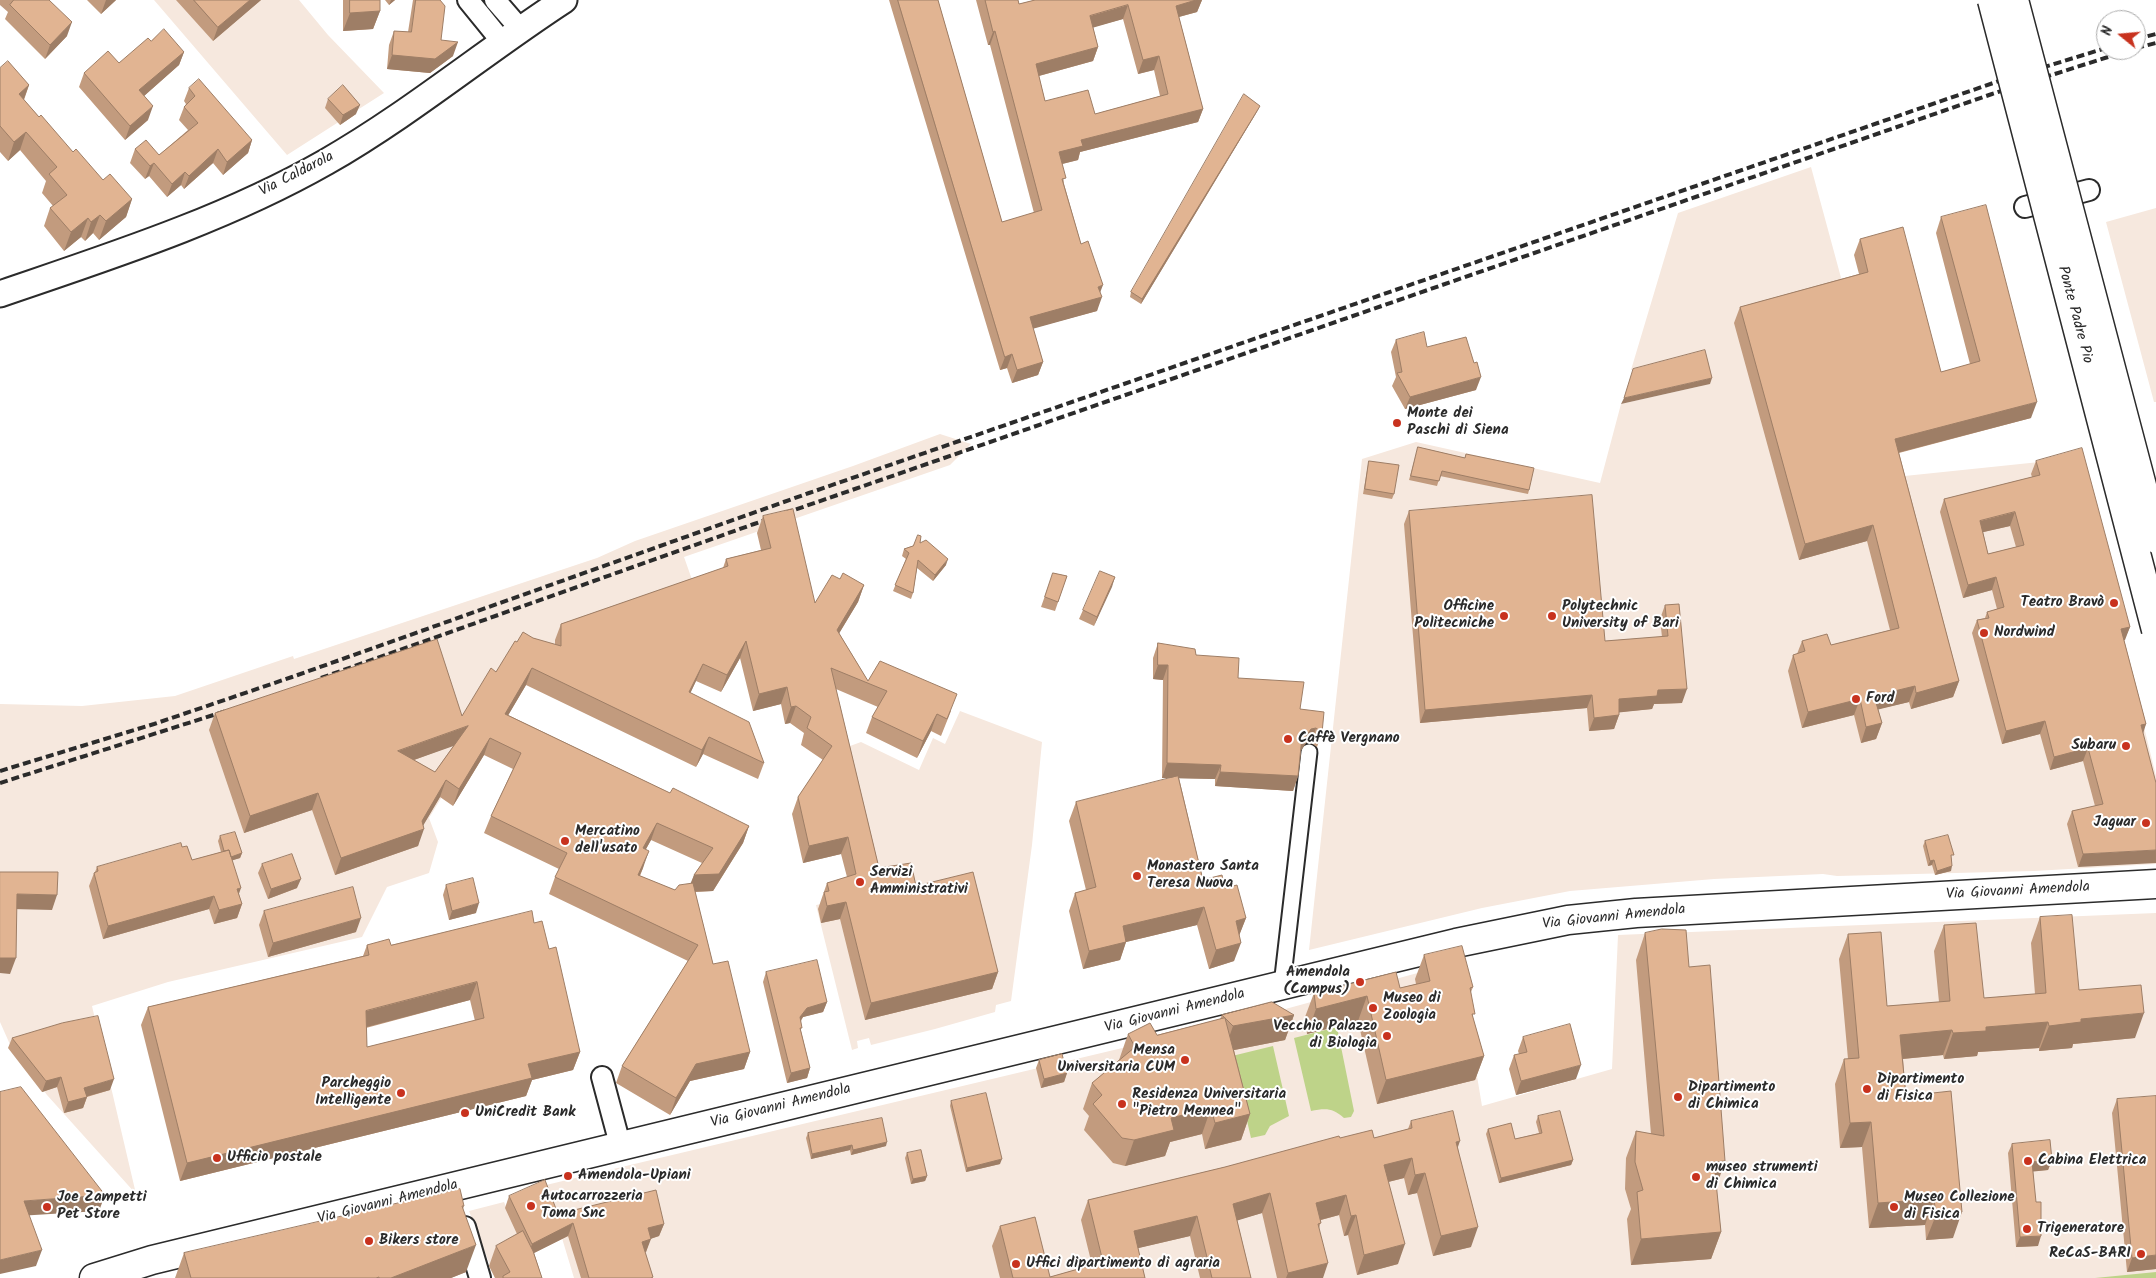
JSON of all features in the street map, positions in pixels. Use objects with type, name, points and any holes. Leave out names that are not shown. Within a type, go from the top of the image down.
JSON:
[{"type":"main road","name":"Ponte Padre Pio","points":[[1992,0],[2156,630]]},
{"type":"main road","name":"Ponte Padre Pio","points":[[2014,0],[2156,539]]},
{"type":"main road","name":"Via Giovanni Amendola","points":[[94,1278],[152,1260],[621,1148],[1456,943],[1568,920],[1636,913],[2156,884]]},
{"type":"street","points":[[468,0],[512,37]]},
{"type":"street","points":[[495,0],[512,37]]},
{"type":"street","name":"Via Caldarola","points":[[0,294],[154,241],[229,209],[324,163],[387,126],[564,0]]},
{"type":"street","points":[[2025,207],[2089,190]]},
{"type":"street","points":[[1282,986],[1309,752]]},
{"type":"street","points":[[603,1080],[621,1148]]},
{"type":"street","points":[[454,1187],[480,1278]]},
{"type":"shaded area","points":[[154,0],[299,0],[328,35],[384,93],[287,155]]},
{"type":"shaded area","points":[[1811,167],[1895,477],[2078,458],[2156,776],[2156,864],[2034,871],[1837,876],[1823,874],[1714,879],[1570,891],[1482,908],[1309,950],[1362,459],[1416,442],[1600,483],[1621,404],[1701,386],[1692,356],[1631,370],[1678,213]]},
{"type":"shaded area","points":[[2156,208],[2156,402],[2154,402],[2106,222]]},
{"type":"shaded area","points":[[940,434],[971,444],[950,465],[684,557],[696,591],[542,674],[523,664],[429,818],[438,842],[429,873],[387,887],[362,937],[168,982],[92,1006],[136,1194],[47,1095],[12,1049],[0,1022],[0,704],[82,706],[175,696],[293,656],[294,659],[597,558],[635,541]]},
{"type":"shaded area","points":[[960,711],[1042,742],[1032,845],[1011,1001],[996,1005],[995,1012],[935,1029],[871,1045],[869,1038],[857,1041],[858,1048],[852,1050],[816,905],[875,894],[839,750],[861,742],[919,770],[933,738],[945,744]]},
{"type":"shaded area","points":[[2156,913],[2156,1278],[574,1278],[546,1185],[1278,1011],[1458,962],[1482,1106],[1612,1069],[1618,935]]},
{"type":"shaded area","points":[[504,1202],[532,1265],[508,1278],[495,1278],[469,1211]]},
{"type":"green space","points":[[1337,1027],[1354,1111],[1351,1117],[1344,1118],[1336,1112],[1329,1110],[1311,1111],[1294,1038]]},
{"type":"green space","points":[[1273,1046],[1289,1116],[1270,1126],[1265,1135],[1251,1138],[1232,1056]]},
{"type":"green space","points":[[2156,1272],[2156,1278],[2095,1278]]},
{"type":"building","points":[[14,0],[49,0],[72,22],[50,45],[10,5]]},
{"type":"building","points":[[194,0],[250,0],[218,27]]},
{"type":"building","points":[[350,0],[380,0],[380,11],[350,13]]},
{"type":"building","points":[[416,0],[440,0],[445,6],[441,40],[458,42],[435,59],[392,55],[394,31],[411,32]]},
{"type":"building","points":[[898,0],[938,0],[1002,222],[1042,210],[995,31],[993,32],[985,0],[1018,0],[1019,4],[1035,0],[1196,0],[1176,6],[1203,109],[1081,140],[1083,146],[1059,152],[1066,178],[1062,179],[1081,244],[1088,241],[1103,285],[1098,287],[1102,297],[1030,317],[1043,362],[1017,370],[1012,354],[1005,357]],"holes":[[[1128,5],[1143,60],[1159,56],[1168,94],[1095,114],[1088,90],[1045,101],[1036,64],[1098,47],[1090,16]]]},
{"type":"building","points":[[164,29],[184,52],[139,90],[153,106],[130,126],[84,73],[108,51],[119,63],[148,38],[151,41]]},
{"type":"building","points":[[8,61],[29,85],[19,94],[39,117],[41,115],[73,152],[76,149],[103,180],[110,174],[132,199],[106,221],[100,215],[91,222],[88,218],[71,232],[50,208],[67,195],[49,174],[57,167],[26,132],[14,142],[0,126],[0,68]]},
{"type":"building","points":[[199,79],[252,140],[227,162],[218,149],[189,176],[185,172],[172,184],[154,163],[150,166],[135,149],[146,140],[159,155],[198,123],[184,107],[195,96],[189,88]]},
{"type":"building","points":[[343,85],[360,105],[343,115],[328,99]]},
{"type":"building","points":[[1244,94],[1260,106],[1142,299],[1131,292]]},
{"type":"building","points":[[1986,205],[2037,402],[1895,439],[1959,681],[1916,693],[1915,686],[1874,696],[1882,723],[1866,727],[1860,699],[1808,712],[1793,655],[1805,651],[1802,641],[1827,634],[1831,645],[1899,628],[1873,525],[1805,544],[1740,307],[1868,272],[1860,239],[1903,227],[1941,372],[1980,361],[1941,217]]},
{"type":"building","points":[[1424,332],[1427,347],[1466,337],[1474,363],[1477,362],[1481,377],[1410,397],[1397,373],[1402,372],[1396,340]]},
{"type":"building","points":[[1705,350],[1712,378],[1624,398],[1633,369]]},
{"type":"building","points":[[1418,447],[1465,458],[1466,454],[1534,468],[1529,490],[1442,471],[1439,481],[1411,476]]},
{"type":"building","points":[[2082,448],[2130,627],[2121,629],[2146,724],[2141,725],[2156,783],[2156,850],[2083,854],[2072,811],[2103,804],[2088,748],[2054,757],[2045,721],[2006,731],[1977,620],[1989,618],[1987,612],[2004,607],[1996,577],[1968,585],[1944,499],[2040,475],[2036,461]],"holes":[[[2015,512],[2024,545],[1988,554],[1980,521]]]},
{"type":"building","points":[[1369,461],[1399,465],[1394,494],[1365,489]]},
{"type":"building","name":"Officine Politecniche","points":[[1592,495],[1605,641],[1668,636],[1665,605],[1679,604],[1687,689],[1658,690],[1657,696],[1619,699],[1619,715],[1594,718],[1592,695],[1425,710],[1409,511]]},
{"type":"building","points":[[793,509],[815,603],[832,575],[840,579],[843,573],[864,585],[837,630],[868,681],[880,661],[957,694],[947,719],[937,714],[923,741],[872,717],[887,691],[831,668],[879,868],[911,863],[916,886],[973,872],[998,972],[871,1003],[846,902],[827,906],[824,892],[829,891],[827,883],[856,874],[848,837],[809,846],[798,797],[832,746],[807,728],[811,717],[796,706],[791,707],[787,687],[759,694],[746,641],[727,675],[703,664],[689,692],[749,722],[764,763],[709,737],[702,750],[532,668],[505,714],[670,793],[673,788],[749,826],[719,874],[694,875],[713,848],[657,823],[643,848],[649,851],[638,875],[675,890],[679,885],[693,883],[713,964],[728,961],[750,1052],[696,1064],[676,1098],[622,1066],[698,945],[555,877],[567,853],[491,816],[521,753],[490,738],[459,789],[446,780],[422,821],[424,829],[341,858],[318,793],[250,816],[215,713],[437,639],[462,716],[491,668],[496,672],[515,641],[517,642],[523,632],[533,638],[561,646],[561,624],[728,566],[726,559],[771,548],[763,516]],"holes":[[[468,726],[435,772],[398,751]]]},
{"type":"building","points":[[918,535],[921,536],[920,543],[926,540],[948,559],[935,575],[918,560],[913,593],[895,585],[909,553],[904,549],[913,546]]},
{"type":"building","points":[[1100,571],[1115,577],[1097,617],[1083,610]]},
{"type":"building","points":[[1053,573],[1067,576],[1058,602],[1045,597]]},
{"type":"building","points":[[1158,643],[1195,649],[1196,655],[1239,658],[1238,678],[1304,682],[1300,709],[1324,712],[1322,733],[1316,728],[1311,729],[1305,738],[1302,737],[1298,776],[1220,772],[1221,765],[1167,763],[1168,665],[1158,665]]},
{"type":"building","name":"Monastero Santa Teresa Nuova","points":[[1178,776],[1202,876],[1206,876],[1206,879],[1222,875],[1225,888],[1237,885],[1246,918],[1236,921],[1241,943],[1216,950],[1204,907],[1123,926],[1126,942],[1089,951],[1075,893],[1096,887],[1076,802]]},
{"type":"building","points":[[235,832],[242,853],[231,857],[229,850],[224,851],[220,836]]},
{"type":"building","points":[[1948,835],[1954,855],[1951,855],[1952,866],[1937,871],[1934,860],[1930,861],[1925,841]]},
{"type":"building","points":[[181,843],[182,847],[187,846],[192,860],[229,850],[241,888],[237,889],[242,904],[219,910],[214,896],[108,926],[94,873],[98,871],[97,867]]},
{"type":"building","points":[[292,854],[301,879],[271,889],[262,864]]},
{"type":"building","points":[[0,872],[58,872],[57,895],[17,894],[16,958],[0,958]]},
{"type":"building","points":[[473,878],[479,903],[452,911],[446,885]]},
{"type":"building","points":[[353,887],[361,918],[273,943],[264,911]]},
{"type":"building","points":[[532,911],[534,923],[542,921],[549,949],[556,947],[580,1052],[528,1064],[532,1078],[187,1163],[148,1007],[369,955],[367,945],[389,939],[391,945]],"holes":[[[477,982],[484,1018],[367,1047],[366,1011]]]},
{"type":"building","points":[[2072,915],[2079,990],[2141,985],[2144,1013],[2081,1019],[2081,1022],[2049,1026],[2048,1022],[1986,1027],[1986,1031],[1953,1033],[1952,1030],[1900,1035],[1906,1096],[1951,1091],[1962,1212],[1936,1215],[1934,1199],[1878,1203],[1871,1122],[1850,1123],[1844,1059],[1859,1058],[1848,934],[1881,932],[1887,1006],[1950,1001],[1944,925],[1976,923],[1984,998],[2046,993],[2040,917]]},
{"type":"building","name":"Dipartimento di Chimica","points":[[1662,929],[1686,930],[1689,967],[1710,965],[1725,1161],[1714,1162],[1721,1232],[1641,1239],[1637,1192],[1643,1190],[1635,1162],[1636,1131],[1664,1136],[1645,933]]},
{"type":"building","points":[[1462,946],[1473,987],[1470,988],[1475,1014],[1472,1014],[1484,1056],[1386,1080],[1367,996],[1316,1009],[1314,993],[1396,972],[1400,988],[1430,981],[1424,955]]},
{"type":"building","points":[[817,960],[827,1002],[807,1008],[800,1017],[802,1028],[800,1028],[810,1068],[791,1073],[766,972]]},
{"type":"building","points":[[1272,1002],[1294,1015],[1233,1026],[1222,1015]]},
{"type":"building","points":[[98,1016],[114,1079],[84,1088],[87,1097],[68,1102],[61,1077],[46,1081],[12,1038],[62,1023]]},
{"type":"building","name":"Residenza Universitaria \"Pietro Mennea\"","points":[[1225,1018],[1250,1114],[1215,1123],[1211,1108],[1171,1118],[1174,1130],[1134,1140],[1122,1138],[1093,1104],[1102,1095],[1092,1083],[1135,1047],[1128,1034],[1150,1023],[1157,1035]]},
{"type":"building","points":[[1570,1024],[1581,1065],[1521,1081],[1514,1055],[1527,1052],[1523,1037]]},
{"type":"building","points":[[1062,1054],[1067,1073],[1044,1079],[1039,1060]]},
{"type":"building","points":[[21,1087],[105,1195],[24,1201],[42,1250],[0,1260],[0,1092]]},
{"type":"building","points":[[986,1093],[1002,1159],[967,1168],[951,1101]]},
{"type":"building","points":[[2156,1096],[2156,1255],[2132,1258],[2117,1099]]},
{"type":"building","points":[[1453,1111],[1460,1141],[1456,1142],[1478,1227],[1441,1236],[1425,1173],[1415,1175],[1412,1158],[1384,1165],[1405,1244],[1364,1255],[1356,1215],[1351,1216],[1346,1195],[1316,1203],[1321,1223],[1318,1224],[1328,1263],[1288,1273],[1270,1193],[1233,1204],[1251,1278],[1212,1278],[1197,1216],[1134,1231],[1145,1278],[1013,1278],[1000,1226],[1035,1217],[1050,1277],[1103,1262],[1088,1200],[1225,1167],[1339,1136],[1340,1138],[1372,1130],[1374,1138],[1412,1128],[1411,1121]]},
{"type":"building","points":[[1560,1111],[1573,1160],[1501,1178],[1488,1129],[1511,1123],[1515,1139],[1542,1133],[1538,1116]]},
{"type":"building","points":[[882,1118],[887,1142],[853,1150],[852,1145],[812,1154],[808,1133]]},
{"type":"building","points":[[2050,1140],[2052,1160],[2032,1162],[2036,1202],[2041,1202],[2041,1236],[2020,1237],[2012,1144]]},
{"type":"building","points":[[921,1150],[927,1176],[913,1179],[907,1153]]},
{"type":"building","points":[[545,1180],[558,1214],[656,1190],[664,1224],[648,1228],[651,1239],[642,1242],[653,1277],[589,1278],[573,1223],[532,1244],[509,1196]]},
{"type":"building","points":[[460,1189],[464,1206],[462,1206],[476,1245],[391,1278],[191,1278],[184,1253]]},
{"type":"building","points":[[523,1231],[533,1251],[542,1278],[503,1278],[503,1276],[510,1272],[496,1246]]},
{"type":"railway","points":[[2146,36],[2156,34]]},
{"type":"railway","points":[[2146,46],[2156,43]]},
{"type":"railway","points":[[0,771],[154,724],[292,677],[809,493],[1999,81],[2096,51]]},
{"type":"railway","points":[[321,678],[754,524],[1992,94],[2099,60]]},
{"type":"railway","points":[[0,783],[226,711]]},
{"type":"place","name":"Monte dei Paschi di Siena","points":[[1397,423]]},
{"type":"place","name":"Teatro Bravò","points":[[2114,603]]},
{"type":"place","name":"Officine Politecniche","points":[[1504,616]]},
{"type":"place","name":"Polytechnic University of Bari","points":[[1552,616]]},
{"type":"place","name":"Nordwind","points":[[1984,633]]},
{"type":"place","name":"Ford","points":[[1856,699]]},
{"type":"place","name":"Caffè Vergnano","points":[[1288,739]]},
{"type":"place","name":"Subaru","points":[[2126,746]]},
{"type":"place","name":"Jaguar","points":[[2146,823]]},
{"type":"place","name":"Mercatino dell'usato","points":[[565,841]]},
{"type":"place","name":"Monastero Santa Teresa Nuova","points":[[1137,876]]},
{"type":"place","name":"Servizi Amministrativi","points":[[860,882]]},
{"type":"place","name":"Amendola (Campus)","points":[[1360,982]]},
{"type":"place","name":"Museo di Zoologia","points":[[1373,1008]]},
{"type":"place","name":"Vecchio Palazzo di Biologia","points":[[1387,1036]]},
{"type":"place","name":"Mensa Universitaria CUM","points":[[1185,1060]]},
{"type":"place","name":"Dipartimento di Fisica","points":[[1867,1089]]},
{"type":"place","name":"Parcheggio Intelligente","points":[[401,1093]]},
{"type":"place","name":"Dipartimento di Chimica","points":[[1678,1097]]},
{"type":"place","name":"Residenza Universitaria \"Pietro Mennea\"","points":[[1122,1104]]},
{"type":"place","name":"UniCredit Bank","points":[[465,1113]]},
{"type":"place","name":"Ufficio postale","points":[[217,1158]]},
{"type":"place","name":"Cabina Elettrica","points":[[2028,1161]]},
{"type":"place","name":"Amendola-Upiani","points":[[568,1176]]},
{"type":"place","name":"museo strumenti di Chimica","points":[[1696,1177]]},
{"type":"place","name":"Autocarrozzeria Toma Snc","points":[[531,1206]]},
{"type":"place","name":"Joe Zampetti Pet Store","points":[[47,1207]]},
{"type":"place","name":"Museo Collezione di Fisica","points":[[1894,1207]]},
{"type":"place","name":"Trigeneratore","points":[[2027,1229]]},
{"type":"place","name":"Bikers store","points":[[369,1241]]},
{"type":"place","name":"ReCaS-BARI","points":[[2141,1254]]},
{"type":"place","name":"Uffici dipartimento di agraria","points":[[1016,1264]]}]
